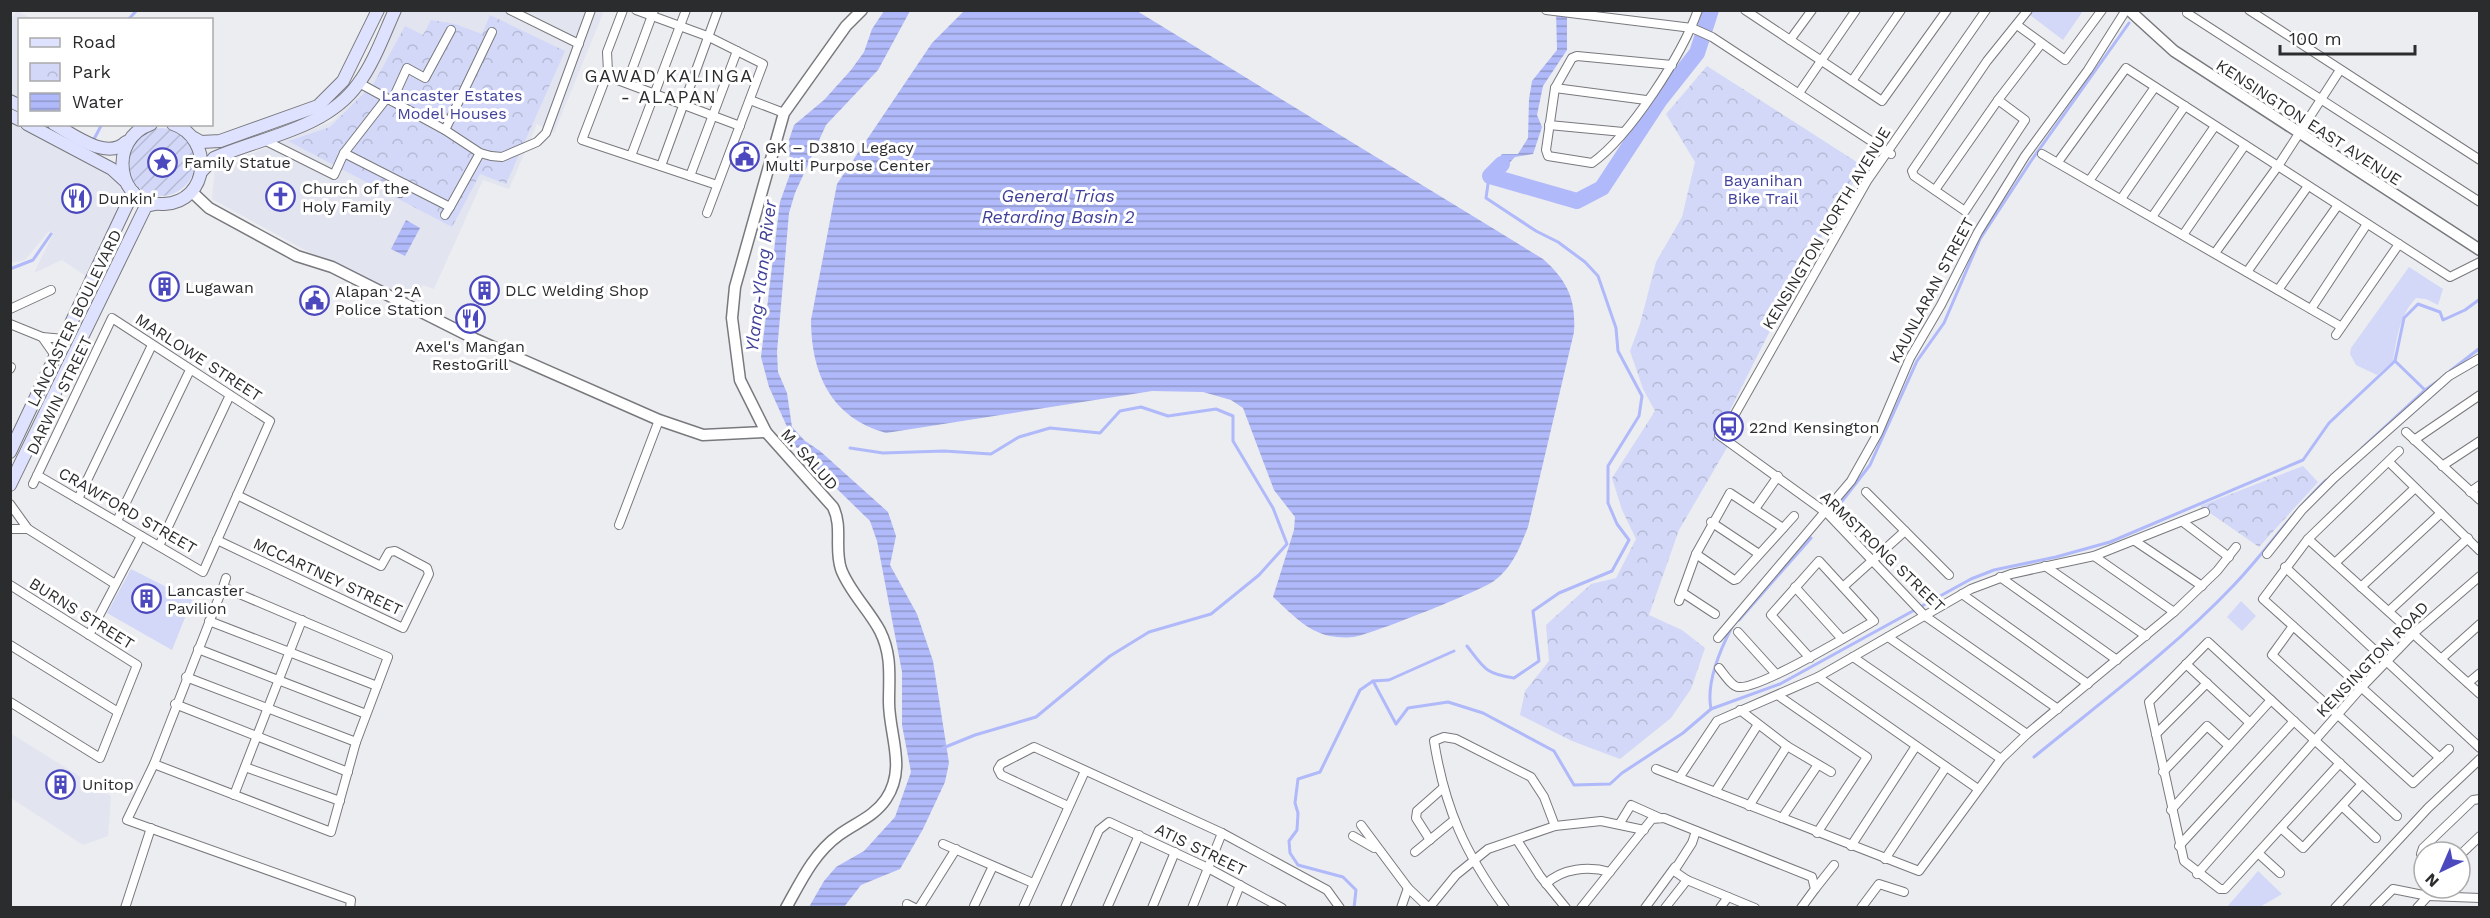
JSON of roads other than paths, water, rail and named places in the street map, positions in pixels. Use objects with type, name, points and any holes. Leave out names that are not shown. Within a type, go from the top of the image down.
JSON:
[{"type":"main road","points":[[175,126],[201,142],[220,141],[318,106],[343,81],[378,10]]},
{"type":"main road","points":[[31,126],[110,167],[133,192],[155,204],[175,202],[192,192],[202,171],[214,158],[325,116],[342,103],[359,83],[395,10]]},
{"type":"main road","points":[[58,126],[104,149],[117,150],[134,133],[147,126]]},
{"type":"main road","points":[[194,138],[202,154],[202,171]]},
{"type":"main road","points":[[125,181],[121,168],[122,154],[127,142]]},
{"type":"main road","name":"LANCASTER BOULEVARD","points":[[10,452],[133,192]]},
{"type":"main road","name":"LANCASTER BOULEVARD","points":[[10,485],[145,208],[155,204]]},
{"type":"street","points":[[510,10],[579,44]]},
{"type":"street","points":[[359,83],[445,130],[480,153],[502,157],[537,142],[546,133],[591,10]]},
{"type":"street","points":[[623,10],[607,52],[607,76],[582,140],[717,185]]},
{"type":"street","points":[[636,10],[653,13],[764,64],[707,213]]},
{"type":"street","points":[[631,156],[686,10]]},
{"type":"street","points":[[661,166],[718,10]]},
{"type":"street","name":"M. SALUD","points":[[786,908],[809,866],[825,848],[840,834],[869,816],[887,798],[893,782],[897,756],[889,701],[891,665],[880,631],[842,571],[838,557],[839,519],[832,507],[766,432],[740,380],[732,318],[735,287],[784,113],[846,27],[862,10]]},
{"type":"street","points":[[1672,65],[1577,56],[1572,58],[1555,88],[1545,150],[1548,156],[1587,163],[1597,160],[1623,132],[1672,65],[1693,29],[1698,10]]},
{"type":"street","points":[[1745,10],[1882,101],[1947,10]]},
{"type":"street","points":[[1799,93],[1856,10]]},
{"type":"street","points":[[1852,81],[1901,10]]},
{"type":"street","name":"KENSINGTON NORTH AVENUE","points":[[1720,436],[1889,153],[1986,10]]},
{"type":"street","points":[[1998,100],[2025,120],[1965,211],[1914,176],[1912,171],[1987,61],[2028,10]]},
{"type":"street","points":[[2017,25],[2065,60],[2102,10]]},
{"type":"street","points":[[2249,10],[2480,160]]},
{"type":"street","points":[[1547,11],[1574,12],[1693,29],[1712,37],[1889,153]]},
{"type":"street","points":[[1790,40],[1811,11]]},
{"type":"street","points":[[627,83],[653,13]]},
{"type":"street","name":"KENSINGTON EAST AVENUE","points":[[2131,13],[2174,51],[2480,250]]},
{"type":"street","name":"KAUNLARAN STREET","points":[[1718,638],[1826,512],[1867,454],[1905,366],[1941,305],[1978,232],[2025,156],[2131,13]]},
{"type":"street","points":[[2186,15],[2480,202]]},
{"type":"street","points":[[264,140],[334,175],[344,153],[389,100],[407,68],[426,78],[451,30]]},
{"type":"street","points":[[445,130],[492,32]]},
{"type":"street","points":[[1935,190],[1998,100],[2042,44]]},
{"type":"street","points":[[690,176],[711,115],[737,51]]},
{"type":"street","points":[[2058,162],[2126,68],[2450,277],[2480,262]]},
{"type":"street","points":[[2215,253],[2278,166],[2340,69]]},
{"type":"street","points":[[607,76],[740,126]]},
{"type":"street","points":[[2089,181],[2155,87]]},
{"type":"street","points":[[1555,88],[1647,100]]},
{"type":"street","points":[[750,100],[784,113]]},
{"type":"street","points":[[2121,199],[2185,106]]},
{"type":"street","points":[[1549,125],[1623,132]]},
{"type":"street","points":[[2152,217],[2215,126]]},
{"type":"street","points":[[2182,235],[2245,145]]},
{"type":"street","points":[[344,153],[405,184],[447,211],[480,153]]},
{"type":"street","points":[[2042,154],[2340,326]]},
{"type":"street","points":[[400,194],[405,184]]},
{"type":"street","points":[[2247,272],[2308,186]]},
{"type":"street","points":[[192,192],[209,208],[297,256],[332,267],[476,339],[659,420],[703,435],[766,432]]},
{"type":"street","points":[[2278,290],[2338,205]]},
{"type":"street","points":[[2311,309],[2367,224]]},
{"type":"street","points":[[2336,335],[2340,326],[2399,244]]},
{"type":"street","points":[[10,309],[51,290]]},
{"type":"street","name":"MARLOWE STREET","points":[[112,318],[270,421],[237,495]]},
{"type":"street","name":"DARWIN STREET","points":[[33,484],[112,318]]},
{"type":"street","points":[[10,324],[42,337],[64,339]]},
{"type":"street","points":[[42,337],[56,357]]},
{"type":"street","points":[[78,499],[152,345]]},
{"type":"street","points":[[2267,554],[2302,510],[2334,478],[2449,376],[2480,358]]},
{"type":"street","points":[[117,521],[190,370]]},
{"type":"street","points":[[159,546],[230,395]]},
{"type":"street","points":[[2414,440],[2480,395]]},
{"type":"street","points":[[619,525],[659,420]]},
{"type":"street","points":[[2406,432],[2480,500]]},
{"type":"street","name":"ARMSTRONG STREET","points":[[1720,436],[1826,512],[1922,614],[2058,708]]},
{"type":"street","points":[[2442,466],[2480,441]]},
{"type":"street","points":[[2399,451],[2308,539],[2285,567],[2264,599],[2440,758]]},
{"type":"street","points":[[2389,462],[2480,551]]},
{"type":"street","name":"CRAWFORD STREET","points":[[38,475],[203,572],[217,540]]},
{"type":"street","points":[[1755,509],[1778,476]]},
{"type":"street","points":[[2470,492],[2480,485]]},
{"type":"street","points":[[2335,563],[2415,488]]},
{"type":"street","points":[[1715,614],[1681,597],[1696,554],[1711,522],[1730,493],[1733,492],[1783,528]]},
{"type":"street","points":[[1866,492],[1949,574]]},
{"type":"street","points":[[217,540],[237,495]]},
{"type":"street","name":"MCCARTNEY STREET","points":[[217,540],[403,627],[429,571],[392,551],[381,566],[237,495]]},
{"type":"street","points":[[10,504],[28,529],[116,584]]},
{"type":"street","points":[[1679,778],[1712,727],[1722,718],[1779,696],[1818,677],[1888,637],[1922,614],[2000,577],[2094,556],[2205,512]]},
{"type":"street","points":[[2361,587],[2441,513]]},
{"type":"street","points":[[1696,554],[1731,578],[1737,579],[1794,516]]},
{"type":"street","points":[[1711,522],[1759,554]]},
{"type":"street","points":[[2183,522],[2229,557]]},
{"type":"street","points":[[10,529],[28,529]]},
{"type":"street","points":[[1843,587],[1905,531]]},
{"type":"street","points":[[89,635],[141,536]]},
{"type":"street","points":[[2389,611],[2468,538]]},
{"type":"street","points":[[2308,539],[2480,694]]},
{"type":"street","points":[[2135,541],[2202,586]]},
{"type":"street","points":[[1656,769],[1918,871],[2001,759],[2027,734],[2174,612],[2202,586],[2236,547]]},
{"type":"street","points":[[2094,556],[2174,612]]},
{"type":"street","points":[[1719,668],[1738,687],[1776,674],[1810,658],[1874,621],[1819,561],[1771,615],[1810,658]]},
{"type":"street","points":[[2045,566],[2146,636]]},
{"type":"street","points":[[2285,567],[2480,748]]},
{"type":"street","name":"KENSINGTON ROAD","points":[[2197,874],[2361,688],[2414,633],[2480,576]]},
{"type":"street","points":[[2000,577],[2117,660]]},
{"type":"street","points":[[153,764],[331,832],[356,742],[388,657],[302,620],[225,583],[153,764],[127,820],[351,900],[350,908]]},
{"type":"street","name":"BURNS STREET","points":[[10,585],[137,665],[118,712]]},
{"type":"street","points":[[1796,587],[1842,639]]},
{"type":"street","points":[[1962,594],[2088,684]]},
{"type":"street","points":[[234,795],[302,620]]},
{"type":"street","points":[[209,621],[377,686]]},
{"type":"street","points":[[2442,659],[2480,624]]},
{"type":"street","points":[[2293,626],[2272,655],[2413,783],[2449,749]]},
{"type":"street","points":[[1738,632],[1776,674]]},
{"type":"street","points":[[1888,637],[2027,734]]},
{"type":"street","points":[[2340,763],[2225,890],[2197,874],[2184,861],[2171,810],[2150,702],[2208,642],[2340,763],[2397,816]]},
{"type":"street","points":[[10,645],[118,712],[100,758],[10,702]]},
{"type":"street","points":[[198,649],[366,714]]},
{"type":"street","points":[[1853,657],[2001,759]]},
{"type":"street","points":[[2186,664],[2250,723]]},
{"type":"street","points":[[2468,683],[2480,673]]},
{"type":"street","points":[[186,677],[356,742]]},
{"type":"street","points":[[1818,677],[1978,789]]},
{"type":"street","points":[[2156,734],[2207,683]]},
{"type":"street","points":[[1779,696],[1867,757],[1817,833]]},
{"type":"street","points":[[2171,810],[2271,700]]},
{"type":"street","points":[[175,704],[348,772]]},
{"type":"street","points":[[1740,710],[1757,726],[1817,766],[1831,772]]},
{"type":"street","points":[[2179,846],[2294,721]]},
{"type":"street","points":[[1715,792],[1757,726]]},
{"type":"street","points":[[2163,771],[2207,726],[2229,746]]},
{"type":"street","points":[[1505,908],[1472,860],[1454,820],[1443,788],[1434,741],[1444,737],[1456,739],[1531,777],[1544,797],[1555,826]]},
{"type":"street","points":[[1749,806],[1787,746]]},
{"type":"street","points":[[1851,846],[1916,746]]},
{"type":"street","points":[[1068,806],[1001,775],[998,769],[1005,761],[1034,747],[1222,833],[1327,890],[1340,908]]},
{"type":"street","points":[[2334,908],[2421,814],[2480,759]]},
{"type":"street","points":[[245,766],[340,801]]},
{"type":"street","points":[[1782,818],[1817,766]]},
{"type":"street","points":[[1885,859],[1946,766]]},
{"type":"street","points":[[1023,908],[1085,771]]},
{"type":"street","points":[[2281,828],[2303,848],[2362,784]]},
{"type":"street","points":[[1430,840],[1416,818],[1417,811],[1443,788]]},
{"type":"street","points":[[2431,840],[2473,800],[2480,799]]},
{"type":"street","points":[[1620,823],[1631,805],[1812,877],[1815,889]]},
{"type":"street","points":[[2342,806],[2376,838]]},
{"type":"street","points":[[1581,908],[1652,819],[1661,818]]},
{"type":"street","points":[[1415,852],[1454,820]]},
{"type":"street","points":[[1361,825],[1408,888],[1429,908],[1472,860],[1488,849],[1555,826],[1602,821],[1620,823],[1644,830]]},
{"type":"street","name":"ATIS STREET","points":[[1065,908],[1105,823],[1114,823],[1175,852],[1278,906]]},
{"type":"street","points":[[127,907],[151,828]]},
{"type":"street","points":[[1645,908],[1692,843],[1696,831]]},
{"type":"street","points":[[1192,908],[1222,833]]},
{"type":"street","points":[[1107,908],[1139,835]]},
{"type":"street","points":[[1353,836],[1379,852]]},
{"type":"street","points":[[1517,840],[1546,884],[1566,908]]},
{"type":"street","points":[[943,843],[1034,883]]},
{"type":"street","points":[[914,906],[956,849]]},
{"type":"street","points":[[1152,908],[1175,852]]},
{"type":"street","points":[[2259,853],[2280,873]]},
{"type":"street","points":[[1801,908],[1834,865]]},
{"type":"street","points":[[974,906],[993,866]]},
{"type":"street","points":[[1675,867],[1674,871],[1687,880],[1744,906],[1755,908]]},
{"type":"street","points":[[1546,884],[1567,872],[1599,869],[1610,872]]},
{"type":"street","points":[[1665,908],[1687,880]]},
{"type":"street","points":[[1861,908],[1879,884],[1904,892]]},
{"type":"street","points":[[1231,908],[1240,885]]},
{"type":"street","points":[[1401,908],[1408,888]]},
{"type":"street","points":[[2374,908],[2393,889],[2412,893]]},
{"type":"street","points":[[1720,908],[1728,897]]},
{"type":"street","points":[[1435,899],[1441,908]]},
{"type":"water","points":[[884,11],[910,11],[878,70],[826,125],[795,193],[789,213],[777,352],[778,372],[787,393],[792,427],[805,441],[820,451],[888,512],[896,536],[890,565],[917,614],[933,661],[949,763],[945,782],[923,829],[900,869],[861,885],[844,907],[809,907],[824,881],[836,867],[864,851],[895,817],[911,772],[902,725],[902,672],[877,541],[870,521],[798,451],[769,387],[761,357],[780,202],[790,174],[789,140],[794,125],[824,100],[851,70],[864,52],[872,29]]},
{"type":"water","name":"General Trias Retarding Basin 2","points":[[964,11],[1137,11],[1543,259],[1552,267],[1569,292],[1574,310],[1574,332],[1528,527],[1515,556],[1501,575],[1468,594],[1363,634],[1341,637],[1321,634],[1313,630],[1273,597],[1294,530],[1295,517],[1274,490],[1243,408],[1231,400],[1203,392],[1152,391],[886,433],[867,426],[838,405],[820,375],[815,358],[811,320],[837,184],[932,43]]},
{"type":"water","points":[[1556,11],[1567,11],[1567,50],[1543,86],[1537,115],[1542,127],[1533,154],[1515,157],[1488,185],[1484,179],[1502,154],[1518,154],[1528,138],[1532,81],[1557,50]]},
{"type":"water","points":[[406,220],[420,228],[405,256],[391,249]]},
{"type":"waterway","points":[[130,18],[137,10]]},
{"type":"waterway","points":[[1502,164],[1490,176],[1577,201],[1602,188],[1659,101],[1697,53],[1711,10]]},
{"type":"waterway","points":[[1836,509],[1870,465],[1917,361],[1944,323],[1980,239],[2031,161],[2129,23]]},
{"type":"waterway","points":[[93,141],[101,126]]},
{"type":"waterway","points":[[1467,646],[1486,669],[1514,678],[1539,661],[1533,611],[1559,593],[1612,571],[1629,540],[1617,524],[1608,503],[1608,466],[1639,416],[1642,396],[1618,351],[1616,328],[1598,276],[1585,262],[1558,242],[1536,231],[1486,198],[1488,184]]},
{"type":"waterway","points":[[10,269],[33,260],[51,234]]},
{"type":"waterway","points":[[1711,709],[1780,684],[1971,579],[1994,570],[2056,557],[2110,542],[2303,460],[2329,423],[2395,361],[2404,318],[2418,304],[2440,312],[2443,320],[2465,310],[2480,299]]},
{"type":"waterway","points":[[2450,371],[2480,348]]},
{"type":"waterway","points":[[2395,361],[2425,390],[2438,381]]},
{"type":"waterway","points":[[2362,448],[2425,390]]},
{"type":"waterway","points":[[850,448],[883,453],[944,451],[991,454],[1019,437],[1050,428],[1100,433],[1120,411],[1141,407],[1168,416],[1216,409],[1233,416],[1233,441],[1273,508],[1287,544],[1259,575],[1211,614],[1149,632],[1110,656],[1036,717],[975,735],[943,748]]},
{"type":"waterway","points":[[2034,757],[2136,675],[2209,610],[2244,574],[2326,480]]},
{"type":"waterway","points":[[1739,620],[1811,538]]},
{"type":"waterway","points":[[1373,681],[1396,724],[1408,708],[1448,702],[1483,713],[1554,751],[1574,785],[1610,784],[1622,773],[1683,733],[1711,709],[1712,678],[1732,627]]},
{"type":"waterway","points":[[1354,908],[1356,890],[1343,877],[1298,865],[1290,853],[1289,841],[1297,830],[1298,813],[1295,803],[1298,779],[1320,772],[1360,690],[1373,681],[1389,680],[1454,651]]},
{"type":"place","name":"GK – D3810 Legacy Multi Purpose Center","points":[[744,156]]},
{"type":"place","name":"Family Statue","points":[[163,162]]},
{"type":"place","name":"Church of the Holy Family","points":[[281,197]]},
{"type":"place","name":"Dunkin'","points":[[77,198]]},
{"type":"place","name":"Lugawan","points":[[164,287]]},
{"type":"place","name":"DLC Welding Shop","points":[[484,290]]},
{"type":"place","name":"Alapan 2-A Police Station","points":[[314,300]]},
{"type":"place","name":"Axel's Mangan RestoGrill","points":[[470,318]]},
{"type":"place","name":"22nd Kensington","points":[[1728,427]]},
{"type":"place","name":"Lancaster Pavilion","points":[[146,599]]},
{"type":"place","name":"Unitop","points":[[61,784]]},
{"type":"district","name":"GAWAD KALINGA - ALAPAN","points":[[669,86]]},
{"type":"park label","name":"Lancaster Estates Model Houses","points":[[452,104]]},
{"type":"park label","name":"Bayanihan Bike Trail","points":[[1763,189]]},
{"type":"water label","name":"Ylang-Ylang River","points":[[761,276]]}]
